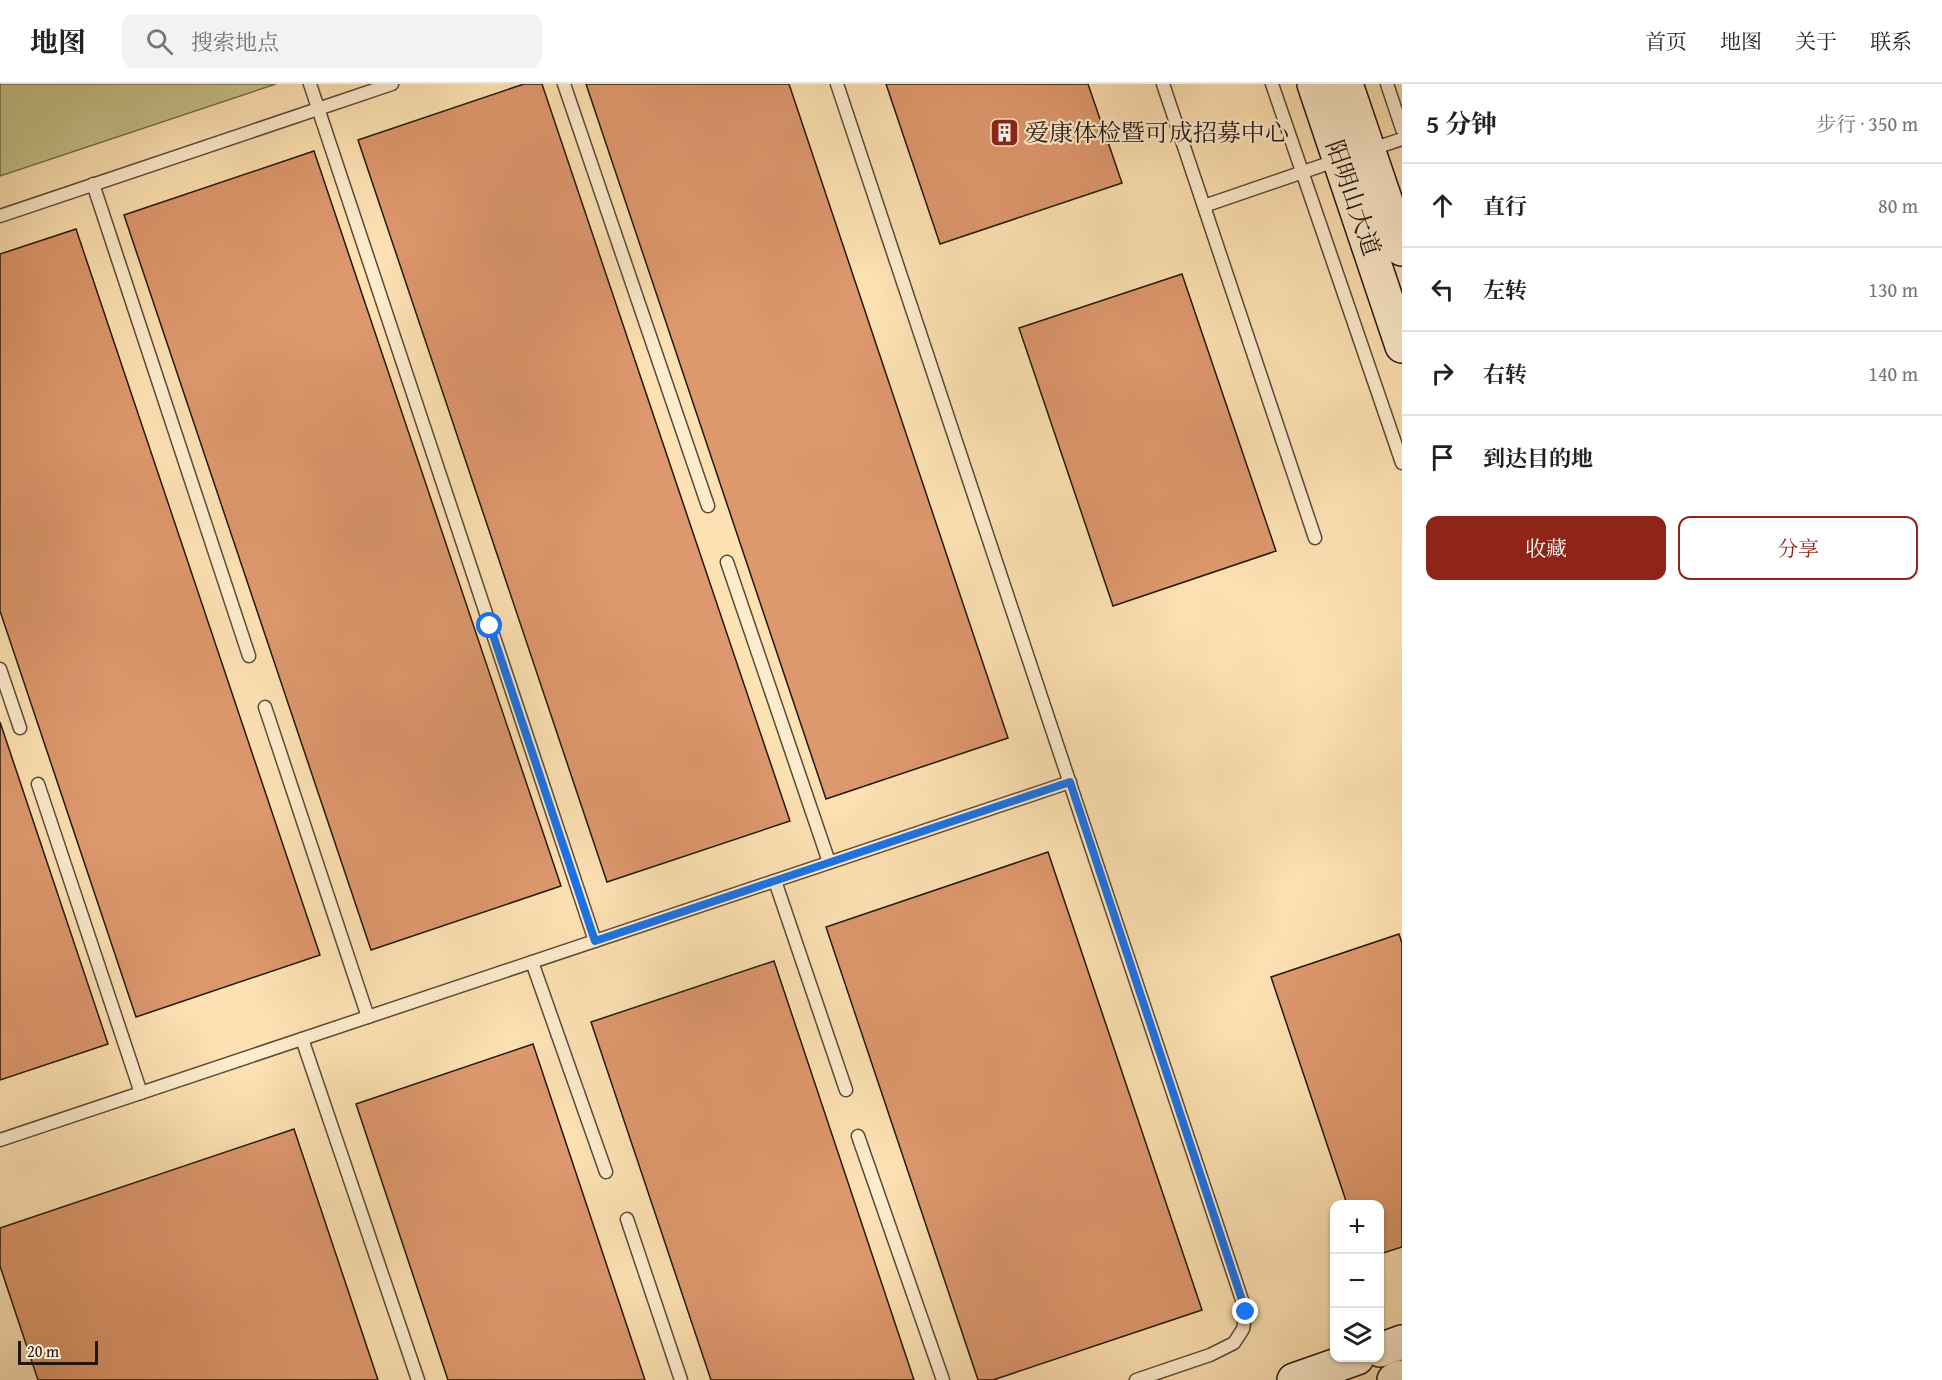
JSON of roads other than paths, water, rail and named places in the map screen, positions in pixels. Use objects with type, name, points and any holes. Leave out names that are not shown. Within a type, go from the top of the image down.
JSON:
[{"type":"main road","name":"阳明山大道","points":[[1314,84],[1354,155],[1402,249]]},
{"type":"main road","name":"阳明山大道","points":[[1346,84],[1354,155],[1402,346]]},
{"type":"main road","points":[[1384,1349],[1402,1342]]},
{"type":"main road","points":[[1294,1380],[1346,1362]]},
{"type":"main road","points":[[1394,1380],[1402,1377]]},
{"type":"lane","points":[[310,84],[595,941]]},
{"type":"lane","points":[[0,216],[392,84]]},
{"type":"lane","points":[[564,84],[708,506]]},
{"type":"lane","points":[[837,84],[1246,1312],[1243,1329],[1234,1343],[1210,1355],[1136,1380]]},
{"type":"lane","points":[[1163,84],[1315,538]]},
{"type":"lane","points":[[1272,84],[1402,463]]},
{"type":"lane","points":[[1387,84],[1402,129]]},
{"type":"lane","points":[[1204,206],[1402,139]]},
{"type":"lane","points":[[93,184],[249,656]]},
{"type":"lane","points":[[727,562],[830,862]]},
{"type":"lane","points":[[0,669],[20,728]]},
{"type":"lane","points":[[265,707],[368,1017]]},
{"type":"lane","points":[[0,1140],[1070,782]]},
{"type":"lane","points":[[38,784],[141,1093]]},
{"type":"lane","points":[[775,881],[846,1090]]},
{"type":"lane","points":[[532,962],[606,1172]]},
{"type":"lane","points":[[302,1039],[418,1380]]},
{"type":"lane","points":[[858,1136],[943,1380]]},
{"type":"lane","points":[[627,1220],[681,1380]]},
{"type":"place","name":"爱康体检暨可成招募中心","points":[[1004,133]]}]
